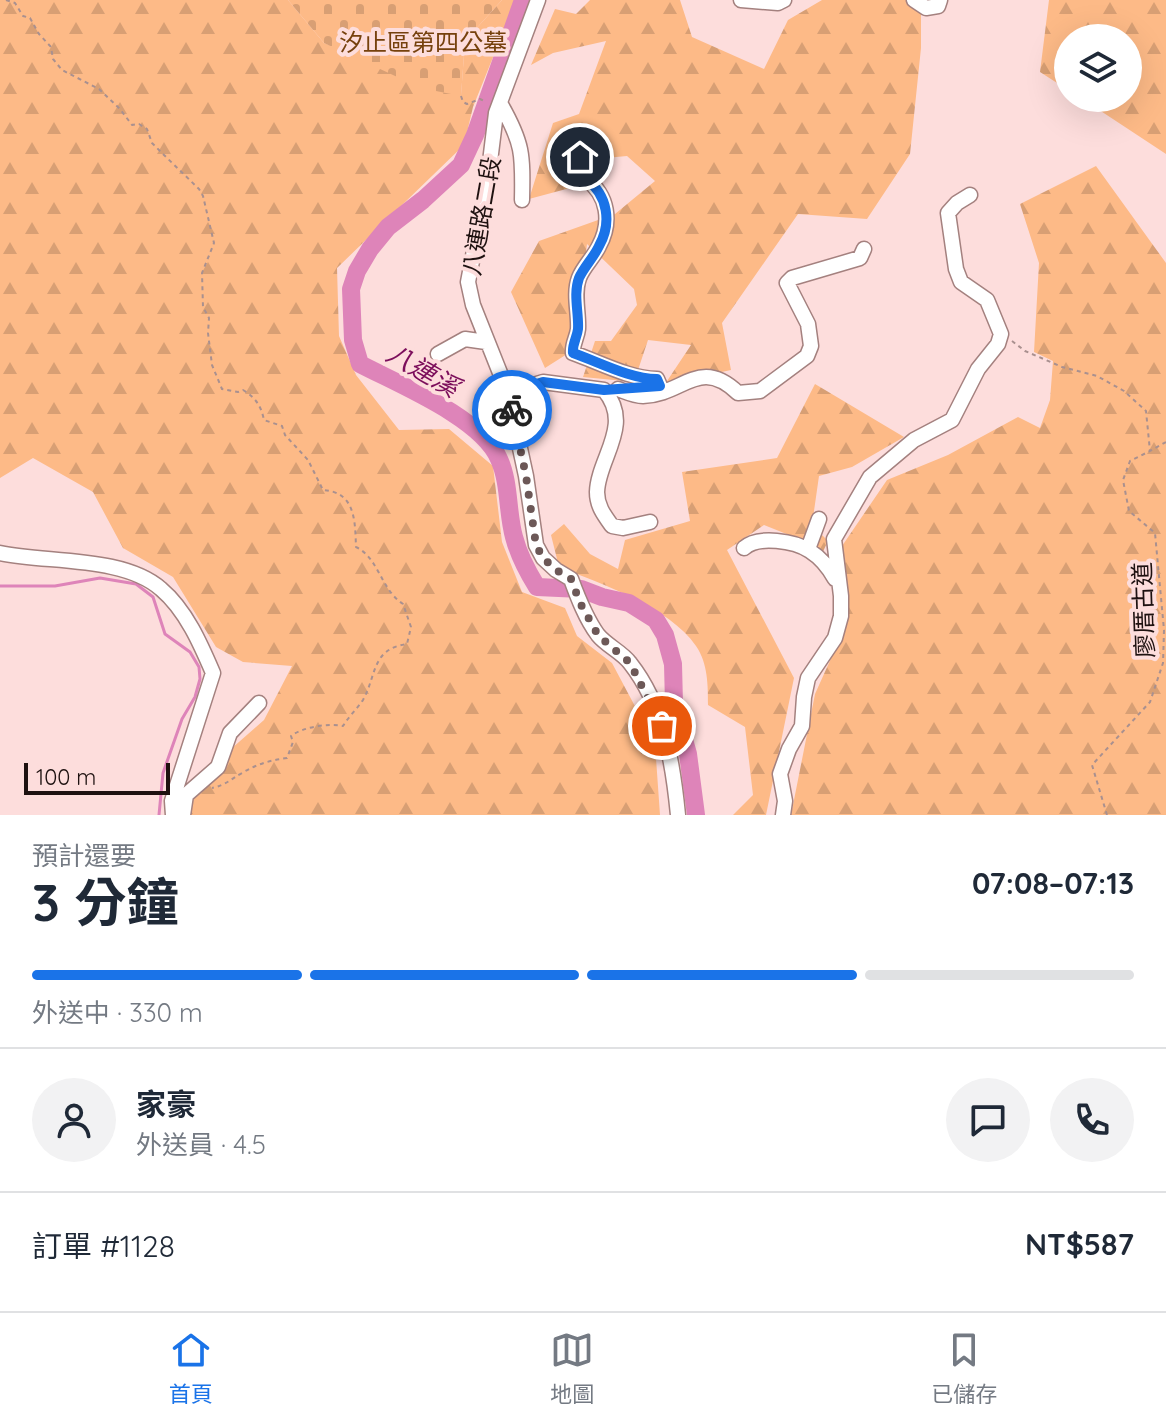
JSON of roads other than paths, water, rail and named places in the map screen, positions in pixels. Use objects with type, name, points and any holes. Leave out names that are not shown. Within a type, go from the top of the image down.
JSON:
[{"type":"street","name":"八連路二段","points":[[538,0],[496,113],[488,178],[468,282],[486,342],[508,393],[526,476],[536,545],[543,558],[571,579],[598,635],[630,663],[652,704],[673,765],[678,815]]},
{"type":"street","points":[[741,0],[778,3],[784,0]]},
{"type":"street","points":[[914,0],[926,8],[938,6],[940,0]]},
{"type":"street","points":[[500,103],[523,154],[522,200]]},
{"type":"street","points":[[580,157],[586,179],[596,186],[606,208],[607,224],[600,245],[580,277],[578,332],[573,341],[573,353],[630,375],[657,379],[660,386],[611,390]]},
{"type":"street","points":[[783,815],[785,801],[780,774],[802,726],[808,678],[835,638],[841,616],[834,539],[870,477],[914,440],[952,420],[978,369],[998,344],[1001,334],[987,300],[961,282],[956,269],[948,213],[970,195]]},
{"type":"street","points":[[508,393],[543,382],[645,396],[711,376],[727,383],[738,393],[760,391],[807,356],[811,346],[808,324],[787,283],[792,278],[860,258],[864,249]]},
{"type":"street","points":[[438,354],[465,339],[486,342]]},
{"type":"street","points":[[611,390],[616,421],[613,441],[597,490],[600,509],[612,526],[623,528],[650,522]]},
{"type":"street","points":[[808,549],[819,519]]},
{"type":"street","points":[[744,548],[751,542],[776,539],[808,549],[827,565],[839,586]]},
{"type":"street","points":[[0,553],[27,559],[112,567],[145,579],[162,589],[187,621],[213,673],[172,801],[173,815]]},
{"type":"street","points":[[183,815],[186,795],[218,767],[230,733],[259,703]]},
{"type":"waterway","name":"八連溪","points":[[523,0],[475,135],[461,165],[388,227],[357,271],[351,289],[353,340],[360,364],[458,416],[490,444],[503,468],[516,544],[537,587],[581,589],[629,603],[656,620],[665,635],[673,664],[674,704],[688,754],[696,815]]},
{"type":"waterway","points":[[0,586],[55,586],[100,578],[136,584],[153,597],[165,634],[190,652],[199,667],[200,679],[163,773],[159,815]]},
{"type":"park label","name":"汐止區第四公墓","points":[[423,42]]}]
